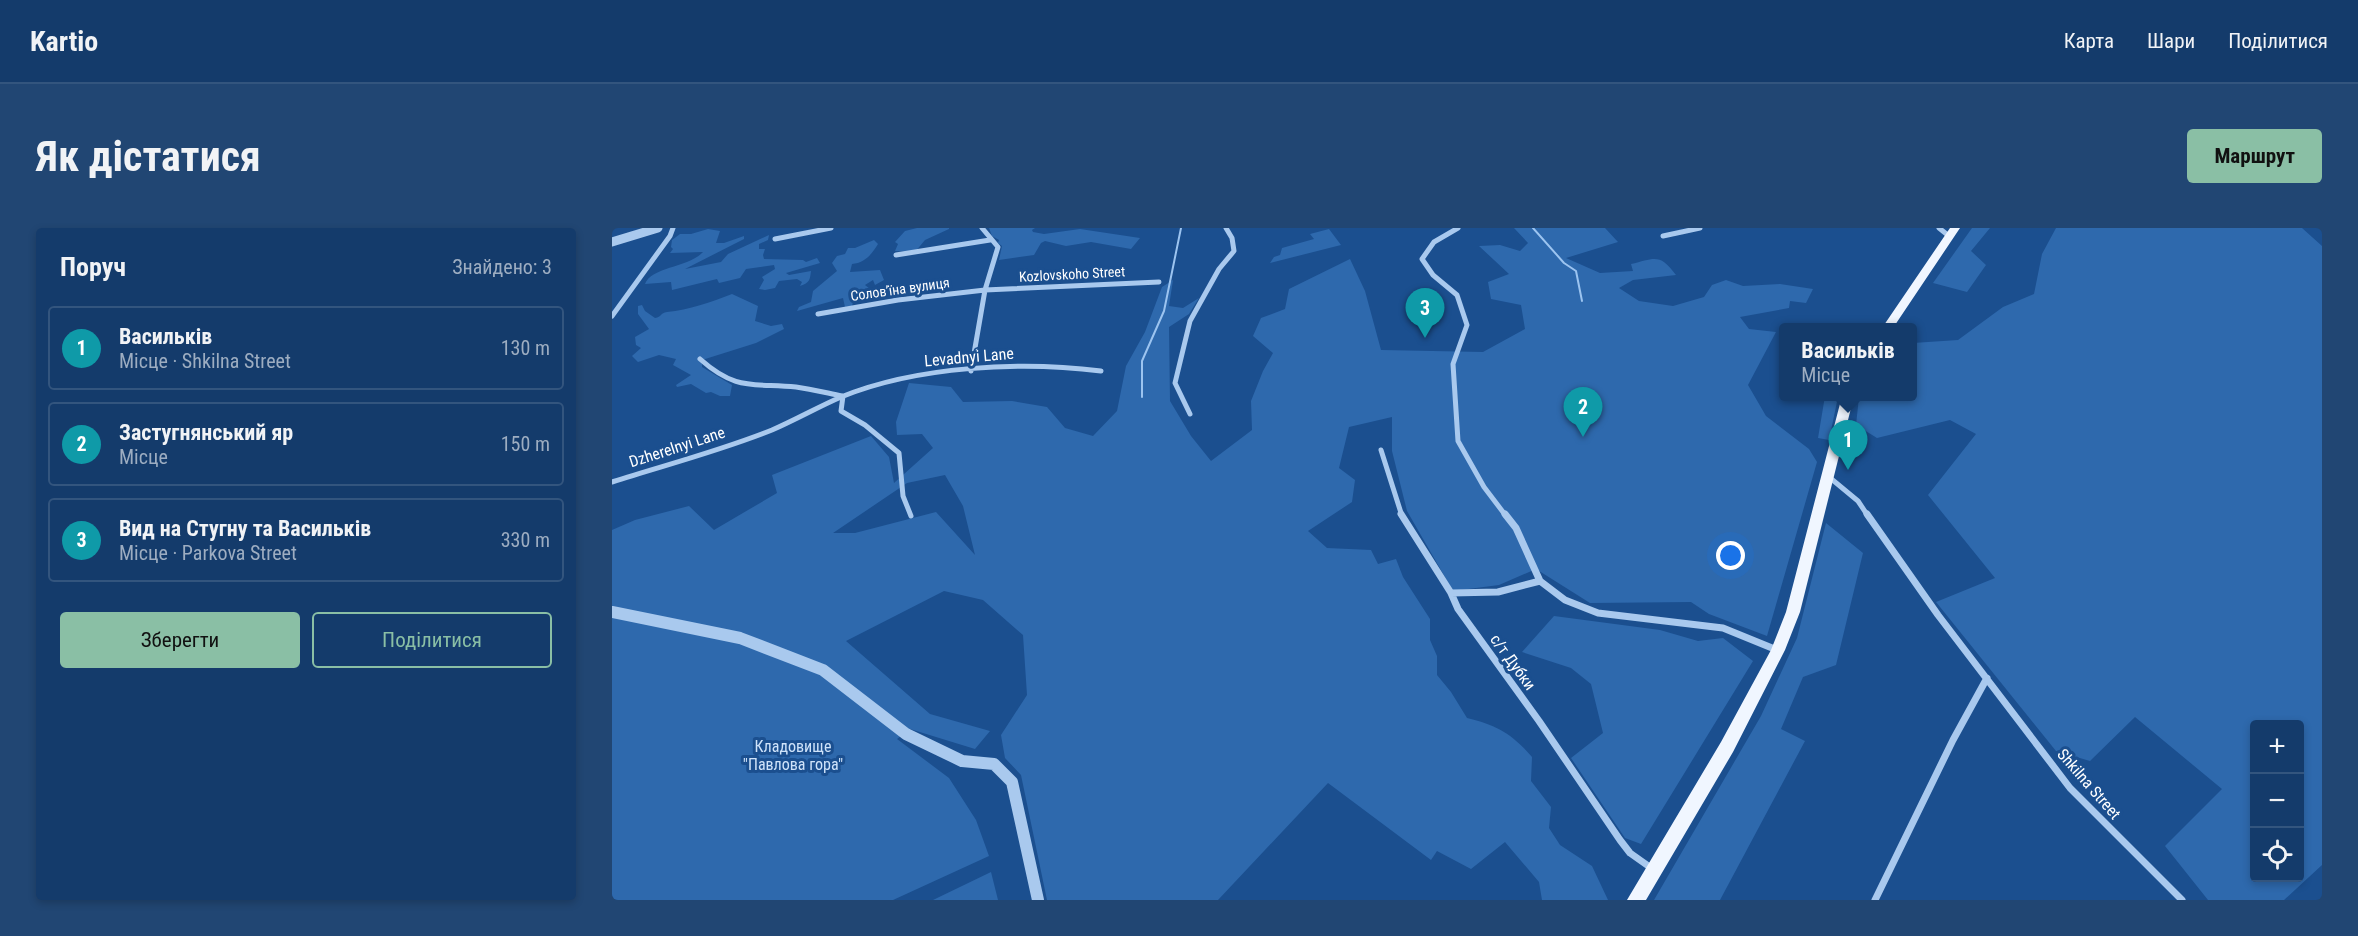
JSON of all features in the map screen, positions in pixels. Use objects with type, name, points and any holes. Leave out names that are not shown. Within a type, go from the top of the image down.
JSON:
[{"type":"main road","points":[[1890,323],[1952,232]]},
{"type":"main road","points":[[1636,900],[1756,695],[1778,650],[1793,612],[1847,401]]},
{"type":"street","points":[[612,242],[658,228]]},
{"type":"street","points":[[612,316],[670,236],[673,228]]},
{"type":"street","points":[[775,239],[831,228]]},
{"type":"street","points":[[971,371],[985,290],[998,247],[981,228]]},
{"type":"street","points":[[1190,414],[1175,383],[1190,321],[1219,269],[1234,251],[1232,238],[1226,228]]},
{"type":"street","points":[[1458,228],[1434,242],[1422,259],[1432,275],[1457,295],[1467,325],[1453,364],[1458,441],[1481,481],[1516,528],[1540,581],[1565,600],[1599,613],[1723,628],[1778,650]]},
{"type":"street","points":[[1663,236],[1700,228]]},
{"type":"street","points":[[1939,228],[1952,232]]},
{"type":"street","points":[[896,255],[990,240]]},
{"type":"street","name":"Kozlovskoho Street","points":[[985,290],[1159,282]]},
{"type":"street","name":"Соловʼїна вулиця","points":[[818,314],[898,300],[985,290]]},
{"type":"street","points":[[700,359],[717,375],[741,385],[793,387],[843,396],[841,411],[865,425],[899,453],[903,496],[911,516]]},
{"type":"street","name":"Levadnyi Lane","points":[[752,436],[771,430],[843,396],[920,374],[1021,366],[1068,367],[1101,371]]},
{"type":"street","name":"Dzherelnyi Lane","points":[[612,482],[752,436]]},
{"type":"street","name":"с/т Дубки","points":[[1381,450],[1402,516],[1451,593],[1458,609],[1564,757],[1620,840],[1630,853],[1654,870]]},
{"type":"street","name":"Shkilna Street","points":[[1828,477],[1858,501],[1938,615],[2070,788],[2181,900]]},
{"type":"street","points":[[1451,593],[1498,592],[1540,581]]},
{"type":"street","points":[[612,612],[740,638],[823,670],[906,734],[962,761],[994,764],[1012,782],[1038,900]]},
{"type":"street","points":[[1875,900],[1953,740],[1987,678]]},
{"type":"green space","points":[[917,228],[949,229],[925,240],[915,252],[895,251],[898,244],[895,242],[905,231]]},
{"type":"green space","points":[[989,228],[1035,228],[1033,232],[1044,234],[1080,229],[1140,238],[1131,249],[1091,242],[1066,246],[1045,241],[1041,243],[1034,255],[999,260],[1002,246],[998,243],[999,240],[992,236]]},
{"type":"green space","name":"Кладовище \"Павлова гора\"","points":[[1514,228],[1605,228],[1618,242],[1566,258],[1600,273],[1633,271],[1631,264],[1652,259],[1666,263],[1676,275],[1633,280],[1619,288],[1639,301],[1673,306],[1704,297],[1712,285],[1726,280],[1743,286],[1780,284],[1813,289],[1806,303],[1790,301],[1789,308],[1740,317],[1749,329],[1776,332],[1748,385],[1766,416],[1809,449],[1817,462],[1767,636],[1709,614],[1691,602],[1590,603],[1536,569],[1499,585],[1453,591],[1407,511],[1392,451],[1392,417],[1349,427],[1339,468],[1355,480],[1352,502],[1308,531],[1327,548],[1371,550],[1378,564],[1396,559],[1403,577],[1430,619],[1430,640],[1437,656],[1437,675],[1467,718],[1503,732],[1518,742],[1532,757],[1531,781],[1551,807],[1549,828],[1560,845],[1592,866],[1608,900],[1542,900],[1539,882],[1505,842],[1471,869],[1437,851],[1431,860],[1328,783],[1218,900],[1047,900],[1021,775],[1005,758],[1001,735],[1027,695],[1023,635],[983,600],[944,591],[846,641],[930,714],[990,731],[975,749],[910,729],[897,739],[949,778],[976,820],[989,856],[893,900],[612,900],[612,530],[635,520],[689,506],[714,530],[777,493],[772,475],[871,436],[889,457],[894,483],[933,448],[922,434],[897,435],[896,422],[909,383],[951,387],[963,402],[1012,401],[1047,407],[1065,428],[1093,436],[1117,411],[1126,366],[1145,332],[1162,287],[1173,280],[1169,306],[1183,308],[1199,298],[1189,314],[1169,327],[1170,401],[1191,436],[1211,461],[1252,430],[1251,401],[1273,353],[1253,336],[1261,318],[1285,309],[1289,289],[1350,259],[1365,291],[1381,350],[1483,352],[1525,329],[1521,305],[1491,299],[1488,282],[1509,274],[1479,246],[1500,245],[1520,251],[1528,243]],"holes":[[[945,475],[963,506],[975,555],[936,512],[855,533],[833,533],[907,483]]]},
{"type":"green space","points":[[1972,228],[1990,228],[1971,251],[1986,265],[1967,292],[1933,283]]},
{"type":"green space","points":[[2056,228],[2302,228],[2322,246],[2322,865],[2304,882],[2304,720],[2250,720],[2250,882],[2304,882],[2284,900],[2208,900],[2165,846],[2222,789],[2135,717],[2090,761],[2056,751],[1936,602],[1995,578],[1928,495],[1976,434],[1950,420],[1877,438],[1856,425],[1859,401],[1917,401],[1917,343],[1958,340],[2003,307],[2034,294],[2042,254]]},
{"type":"green space","points":[[708,229],[720,231],[716,243],[724,243],[744,236],[744,239],[685,269],[721,262],[728,254],[769,235],[768,240],[759,244],[759,249],[765,249],[764,259],[806,262],[817,258],[820,263],[786,273],[789,275],[811,271],[809,280],[800,286],[802,282],[797,279],[779,281],[775,288],[759,289],[764,280],[762,277],[775,269],[774,265],[746,269],[740,278],[719,283],[717,279],[672,290],[671,282],[645,284],[655,274],[689,261],[703,252],[670,253],[673,249],[672,240],[680,234],[691,234]]},
{"type":"green space","points":[[1329,229],[1341,245],[1270,263],[1274,257],[1280,255],[1282,248],[1314,239],[1310,234]]},
{"type":"green space","points":[[874,240],[878,244],[873,251],[864,260],[852,264],[850,272],[880,270],[884,280],[875,285],[873,280],[865,285],[870,289],[867,293],[855,295],[852,306],[845,307],[843,298],[797,311],[799,307],[811,302],[813,291],[837,271],[832,263],[837,256],[845,254],[848,248],[855,248]]},
{"type":"green space","points":[[732,294],[758,306],[755,321],[771,326],[782,324],[784,329],[756,343],[702,360],[702,367],[732,385],[730,396],[706,393],[691,384],[677,387],[676,385],[691,375],[673,365],[676,359],[659,355],[638,362],[632,356],[641,348],[636,345],[635,337],[649,329],[638,314],[638,306],[642,305],[645,311],[655,318]]},
{"type":"green space","points":[[1824,401],[1837,401],[1829,440],[1818,438]]},
{"type":"green space","points":[[1826,523],[1863,553],[1836,665],[1803,677],[1781,729],[1805,741],[1720,900],[1654,900],[1761,716],[1797,638]]},
{"type":"green space","points":[[1554,616],[1660,630],[1698,641],[1723,638],[1753,661],[1641,844],[1625,838],[1571,758],[1603,733],[1591,684],[1571,668],[1522,652]]},
{"type":"green space","points":[[991,872],[998,900],[933,900]]},
{"type":"waterway","points":[[1142,397],[1142,361],[1164,311],[1181,228]]},
{"type":"waterway","points":[[1533,228],[1564,263],[1576,271],[1582,301]]},
{"type":"place","name":"Вид на Стугну та Васильків","points":[[1425,338]]},
{"type":"place","name":"Застугнянський яр","points":[[1583,437]]},
{"type":"place","name":"Васильків","points":[[1848,470]]}]
